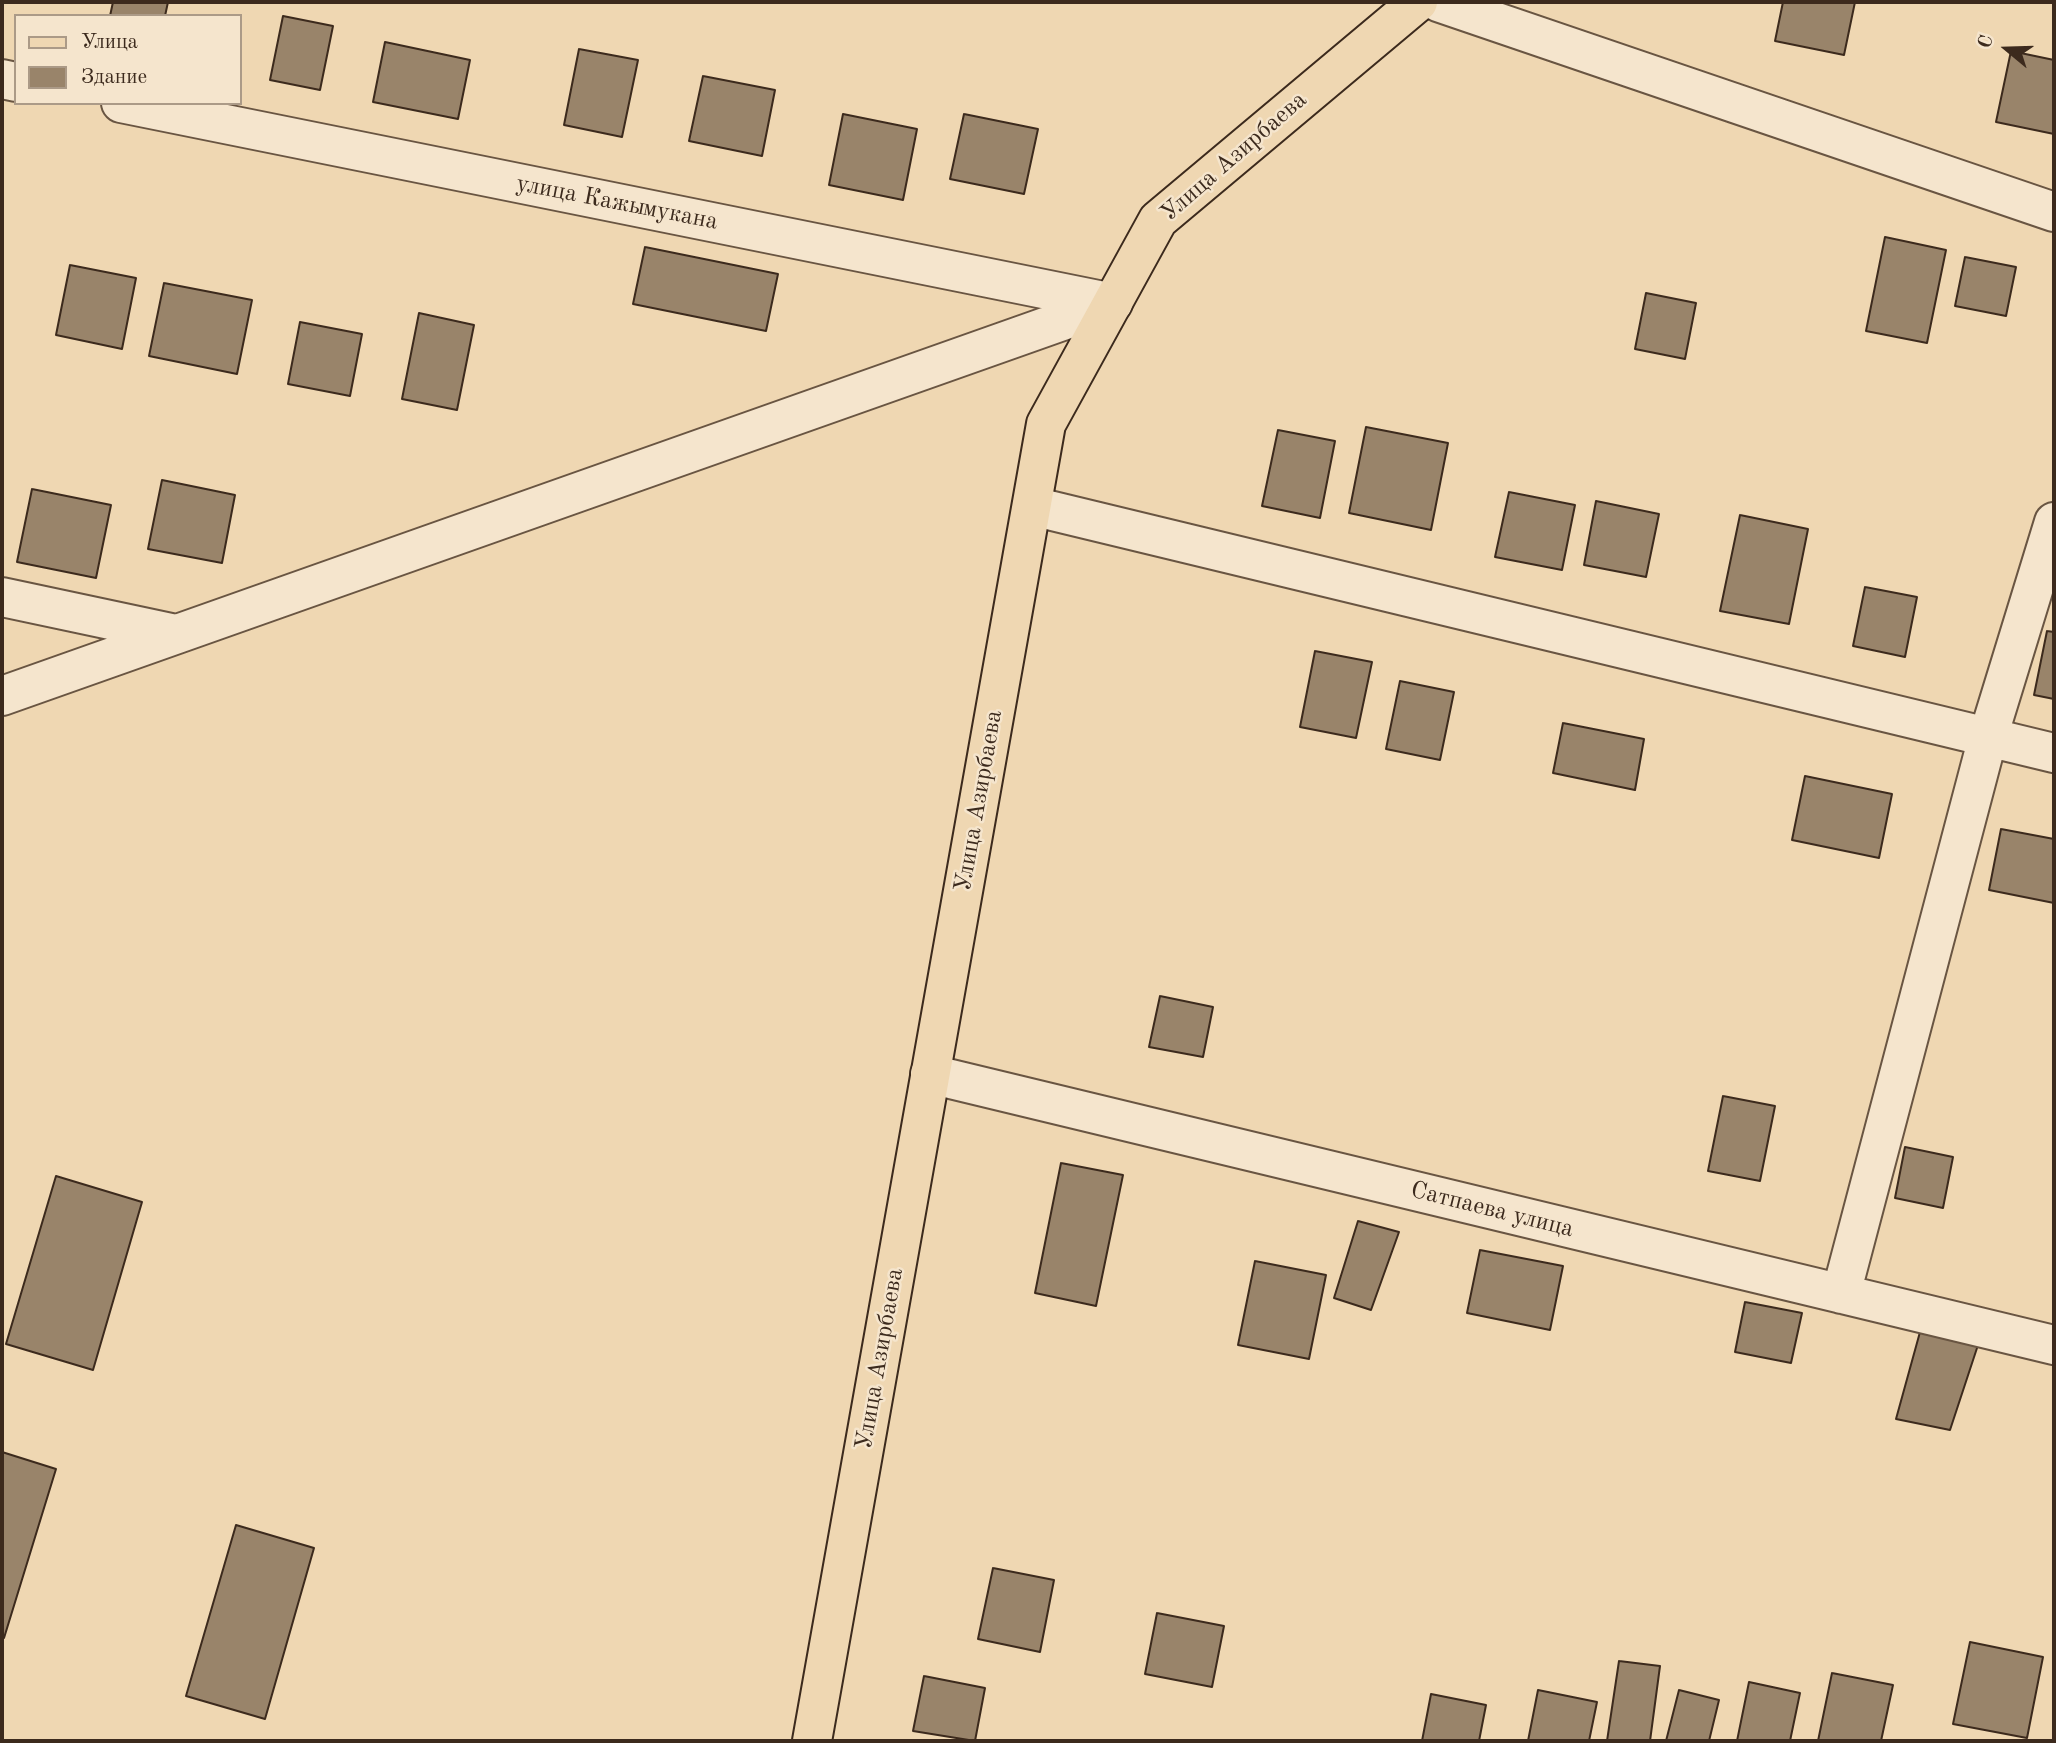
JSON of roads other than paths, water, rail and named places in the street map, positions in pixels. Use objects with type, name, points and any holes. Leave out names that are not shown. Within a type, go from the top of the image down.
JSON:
[{"type":"main road","name":"Улица Азирбаева","points":[[812,1741],[1046,424],[1158,220],[1418,2]]},
{"type":"street","points":[[1438,2],[2054,212]]},
{"type":"street","name":"улица Кажымукана","points":[[131,105],[1113,303]]},
{"type":"street","points":[[2,696],[1113,303]]},
{"type":"street","points":[[1032,506],[2054,753]]},
{"type":"street","points":[[1841,1294],[1988,737],[2054,522]]},
{"type":"street","points":[[2,597],[176,634]]},
{"type":"street","name":"Сатпаева улица","points":[[930,1074],[2054,1345]]}]
